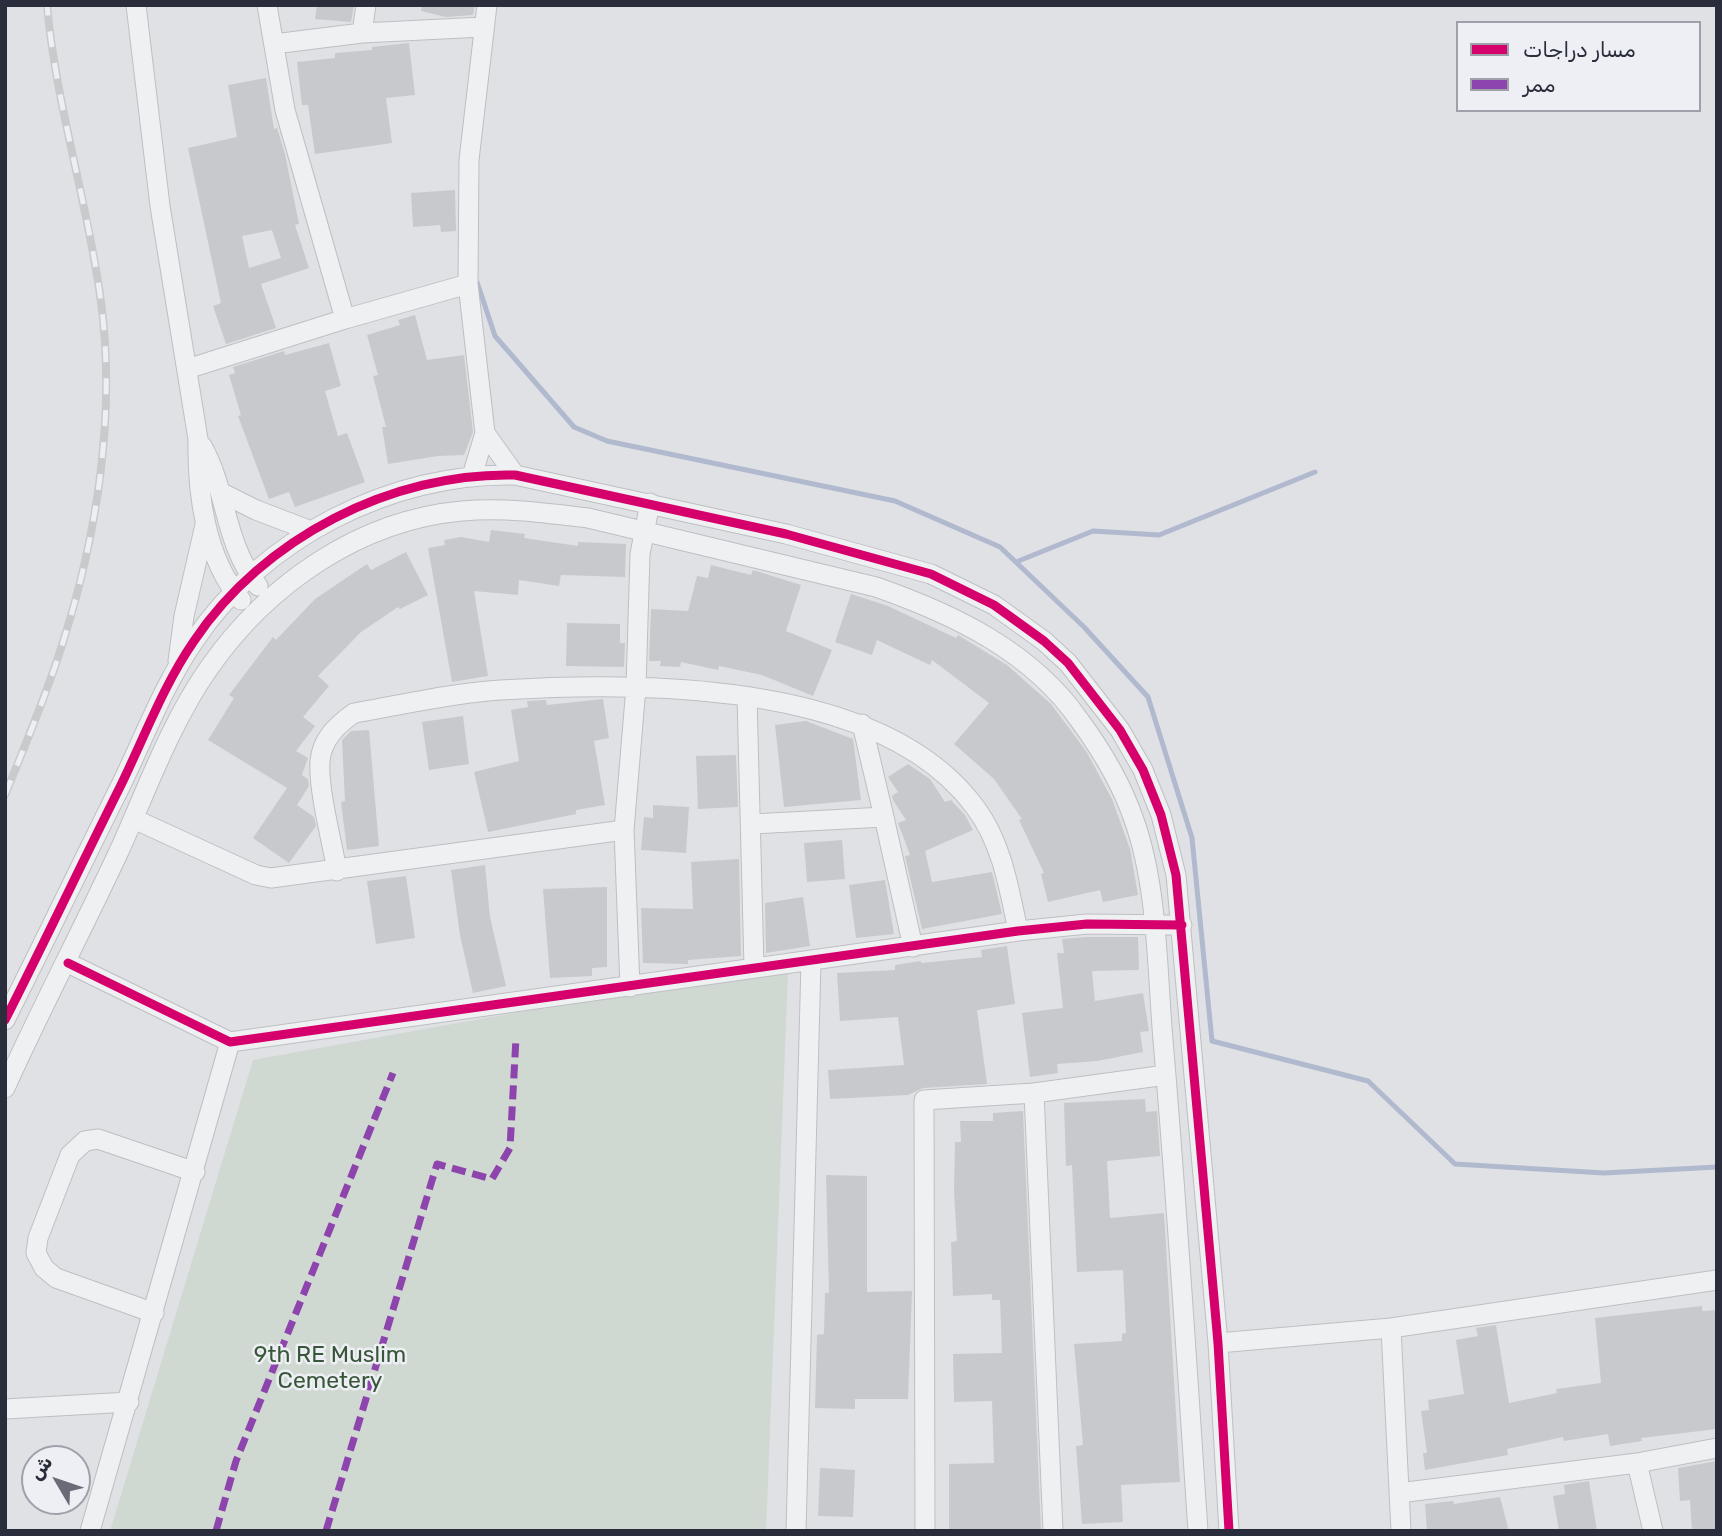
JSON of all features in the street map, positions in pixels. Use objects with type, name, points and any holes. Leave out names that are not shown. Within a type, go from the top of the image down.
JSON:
[{"type":"street","points":[[136,5],[160,206],[198,439],[198,461],[206,521],[219,564],[234,592],[252,613]]},
{"type":"street","points":[[267,5],[285,110],[345,319]]},
{"type":"street","points":[[362,33],[366,5]]},
{"type":"street","points":[[472,476],[485,433],[468,284],[469,160],[487,5]]},
{"type":"street","points":[[274,44],[362,33],[483,27]]},
{"type":"street","points":[[187,369],[345,319],[468,284]]},
{"type":"street","points":[[485,433],[515,475]]},
{"type":"street","points":[[198,439],[209,459],[230,534],[250,577],[267,599]]},
{"type":"street","points":[[5,1020],[177,668],[203,628],[250,577],[311,531],[383,498],[422,485],[472,476],[515,475],[650,503],[893,561],[957,585],[1024,625],[1068,663],[1088,687],[1120,730],[1143,770],[1171,846],[1182,925],[1218,1343],[1229,1531]]},
{"type":"street","points":[[220,492],[311,531]]},
{"type":"street","points":[[630,987],[624,830],[636,687],[640,554],[650,503]]},
{"type":"street","points":[[5,1088],[68,963],[191,698],[208,669],[252,613],[317,563],[373,533],[401,522],[439,514],[511,510],[588,518],[876,587],[966,624],[1004,647],[1064,701],[1079,718],[1109,765],[1134,820],[1142,846],[1153,925],[1182,1265],[1198,1531]]},
{"type":"street","points":[[177,668],[184,616],[206,521]]},
{"type":"street","points":[[337,871],[320,761],[325,743],[335,726],[354,713],[498,690],[636,687],[747,696],[862,724],[892,737],[927,758],[953,780],[976,808],[1003,863],[1018,931]]},
{"type":"street","points":[[747,696],[754,967]]},
{"type":"street","points":[[862,724],[913,947]]},
{"type":"street","points":[[752,824],[884,817]]},
{"type":"street","points":[[134,819],[256,875],[286,878],[624,830]]},
{"type":"street","points":[[68,963],[230,1042],[1018,931],[1087,923],[1182,925]]},
{"type":"street","points":[[796,1531],[811,962]]},
{"type":"street","points":[[90,1531],[195,1172],[230,1042]]},
{"type":"street","points":[[925,1531],[924,1100],[1034,1093],[1166,1075]]},
{"type":"street","points":[[1034,1093],[1053,1531]]},
{"type":"street","points":[[154,1313],[56,1278],[40,1262],[36,1253],[38,1238],[70,1155],[85,1141],[98,1139],[195,1172]]},
{"type":"street","points":[[1218,1343],[1391,1328],[1717,1280]]},
{"type":"street","points":[[1391,1328],[1401,1531]]},
{"type":"street","points":[[5,1409],[129,1402]]},
{"type":"street","points":[[1399,1493],[1637,1463],[1717,1448]]},
{"type":"street","points":[[1637,1463],[1653,1531]]},
{"type":"green space","name":"9th RE Muslim Cemetery","points":[[788,973],[766,1531],[110,1531],[253,1060],[519,1012]]},
{"type":"building","points":[[317,5],[354,5],[351,22],[315,19]]},
{"type":"building","points":[[422,5],[475,5],[473,15],[446,17],[421,11]]},
{"type":"building","points":[[409,43],[415,95],[386,98],[392,143],[315,154],[308,105],[302,105],[297,62],[335,58],[335,53]]},
{"type":"building","points":[[266,78],[274,129],[277,128],[285,154],[299,224],[295,225],[309,268],[261,284],[276,328],[226,344],[213,306],[221,303],[188,148],[237,137],[228,85]],"holes":[[[272,230],[281,258],[249,268],[242,236]]]},
{"type":"building","points":[[455,190],[456,231],[441,232],[440,225],[413,227],[411,193]]},
{"type":"building","points":[[415,315],[427,360],[464,355],[473,432],[464,455],[388,464],[382,427],[386,427],[373,376],[378,375],[367,335],[400,325],[398,320]]},
{"type":"building","points":[[329,343],[341,386],[325,391],[338,436],[347,433],[365,482],[295,507],[289,492],[269,499],[238,416],[241,415],[229,375],[235,373],[233,367],[284,351],[285,355]]},
{"type":"building","points":[[491,530],[525,534],[524,538],[578,546],[578,542],[626,544],[625,577],[561,575],[559,586],[519,580],[518,595],[474,591],[488,676],[452,682],[428,548],[445,545],[444,540],[461,537],[489,542]]},
{"type":"building","points":[[406,552],[428,595],[400,609],[398,607],[361,632],[318,676],[329,686],[303,717],[315,726],[296,751],[308,758],[302,775],[308,779],[309,786],[297,805],[314,817],[316,826],[289,863],[253,838],[287,788],[208,740],[234,698],[229,695],[273,637],[276,640],[315,599],[367,564],[371,570]]},
{"type":"building","points":[[711,565],[751,575],[753,570],[801,585],[786,631],[832,650],[813,696],[762,675],[719,666],[718,670],[681,662],[680,667],[660,666],[661,661],[649,661],[651,609],[688,611],[697,576],[708,578]]},
{"type":"building","points":[[851,594],[888,606],[956,638],[958,635],[1007,665],[1051,704],[1086,751],[1112,799],[1130,849],[1138,895],[1103,902],[1100,890],[1048,902],[1041,874],[1044,873],[1019,820],[1022,819],[994,779],[954,744],[989,703],[932,660],[930,665],[877,640],[872,655],[835,642]]},
{"type":"building","points":[[567,623],[620,624],[620,643],[625,643],[624,667],[566,666]]},
{"type":"building","points":[[603,699],[609,738],[594,741],[605,805],[576,810],[576,814],[488,832],[474,772],[519,761],[511,710],[528,707],[527,701],[546,700],[547,705]]},
{"type":"building","points":[[463,716],[469,764],[429,770],[422,722]]},
{"type":"building","points":[[806,721],[853,739],[861,800],[784,807],[775,725]]},
{"type":"building","points":[[369,730],[379,846],[347,850],[341,802],[345,801],[342,740],[351,731]]},
{"type":"building","points":[[736,755],[738,807],[698,809],[696,756]]},
{"type":"building","points":[[908,764],[930,779],[945,802],[951,800],[965,815],[973,830],[925,851],[932,882],[992,872],[1002,914],[922,929],[905,856],[910,855],[898,823],[906,820],[893,800],[892,796],[898,792],[888,777]]},
{"type":"building","points":[[653,805],[689,807],[686,853],[641,850],[644,817],[653,818]]},
{"type":"building","points":[[842,840],[845,879],[807,882],[804,843]]},
{"type":"building","points":[[739,859],[741,956],[688,960],[688,964],[643,963],[641,908],[693,909],[691,862]]},
{"type":"building","points":[[485,865],[490,917],[506,986],[473,993],[460,935],[451,870]]},
{"type":"building","points":[[406,876],[415,938],[376,944],[367,881]]},
{"type":"building","points":[[885,880],[894,934],[856,938],[849,885]]},
{"type":"building","points":[[607,887],[607,967],[592,968],[592,976],[550,978],[543,889]]},
{"type":"building","points":[[803,897],[810,946],[766,953],[765,903]]},
{"type":"building","points":[[1138,937],[1139,970],[1092,971],[1095,1001],[1143,993],[1149,1031],[1140,1032],[1143,1052],[1097,1061],[1057,1064],[1058,1073],[1030,1077],[1022,1013],[1063,1008],[1057,953],[1064,953],[1062,939]]},
{"type":"building","points":[[1007,946],[1015,1004],[977,1010],[987,1084],[923,1088],[908,1095],[830,1099],[828,1070],[904,1065],[898,1017],[840,1021],[837,973],[895,970],[895,965],[921,961],[982,957],[981,950]]},
{"type":"building","points":[[1145,1099],[1146,1112],[1157,1111],[1160,1156],[1107,1161],[1110,1218],[1164,1213],[1180,1482],[1121,1485],[1123,1522],[1082,1524],[1076,1446],[1083,1445],[1074,1344],[1122,1341],[1122,1334],[1126,1333],[1123,1270],[1077,1272],[1072,1165],[1066,1166],[1064,1103]]},
{"type":"building","points":[[1023,1111],[1041,1531],[949,1531],[949,1464],[994,1463],[992,1401],[954,1402],[953,1354],[1002,1353],[1000,1300],[992,1300],[992,1294],[953,1296],[951,1242],[957,1241],[955,1142],[961,1142],[960,1121],[993,1121],[993,1113]]},
{"type":"building","points":[[826,1175],[867,1176],[867,1292],[912,1291],[908,1399],[855,1399],[855,1409],[815,1408],[817,1335],[824,1334],[825,1293],[829,1293]]},
{"type":"building","points":[[1702,1306],[1702,1311],[1717,1310],[1717,1429],[1641,1438],[1642,1441],[1610,1446],[1608,1434],[1564,1441],[1563,1437],[1507,1449],[1508,1455],[1425,1470],[1423,1453],[1427,1453],[1421,1411],[1429,1410],[1428,1400],[1464,1394],[1456,1340],[1478,1336],[1476,1328],[1496,1325],[1509,1403],[1557,1393],[1556,1389],[1601,1383],[1595,1318]]},
{"type":"building","points":[[1717,1461],[1717,1531],[1692,1531],[1690,1500],[1680,1501],[1678,1468]]},
{"type":"building","points":[[820,1468],[855,1470],[853,1517],[818,1516]]},
{"type":"building","points":[[1589,1481],[1597,1531],[1559,1531],[1553,1496],[1565,1494],[1564,1485]]},
{"type":"building","points":[[1500,1497],[1509,1531],[1427,1531],[1425,1504],[1453,1501],[1454,1504]]},
{"type":"waterway","points":[[477,282],[495,336],[574,427],[607,441],[895,501],[1000,547],[1084,627],[1148,697],[1192,838],[1212,1041],[1368,1081],[1455,1164],[1604,1173],[1717,1167]]},
{"type":"waterway","points":[[1016,562],[1093,531],[1159,535],[1315,472]]},
{"type":"railway","points":[[5,795],[50,681],[75,601],[94,517],[105,431],[105,344],[101,302],[57,80],[47,5]]},
{"type":"marked path","points":[[326,1531],[437,1164],[492,1179],[510,1148],[516,1038]]},
{"type":"marked path","points":[[216,1531],[236,1461],[393,1073]]},
{"type":"cycle path","points":[[5,1020],[163,694],[194,641],[223,604],[256,571],[293,542],[334,518],[378,499],[423,485],[469,477],[515,475],[786,534],[931,574],[994,605],[1044,641],[1068,663],[1120,730],[1143,770],[1161,815],[1176,875],[1218,1343],[1229,1531]]},
{"type":"cycle path","points":[[68,963],[230,1042],[1018,931],[1087,924],[1182,925]]}]
